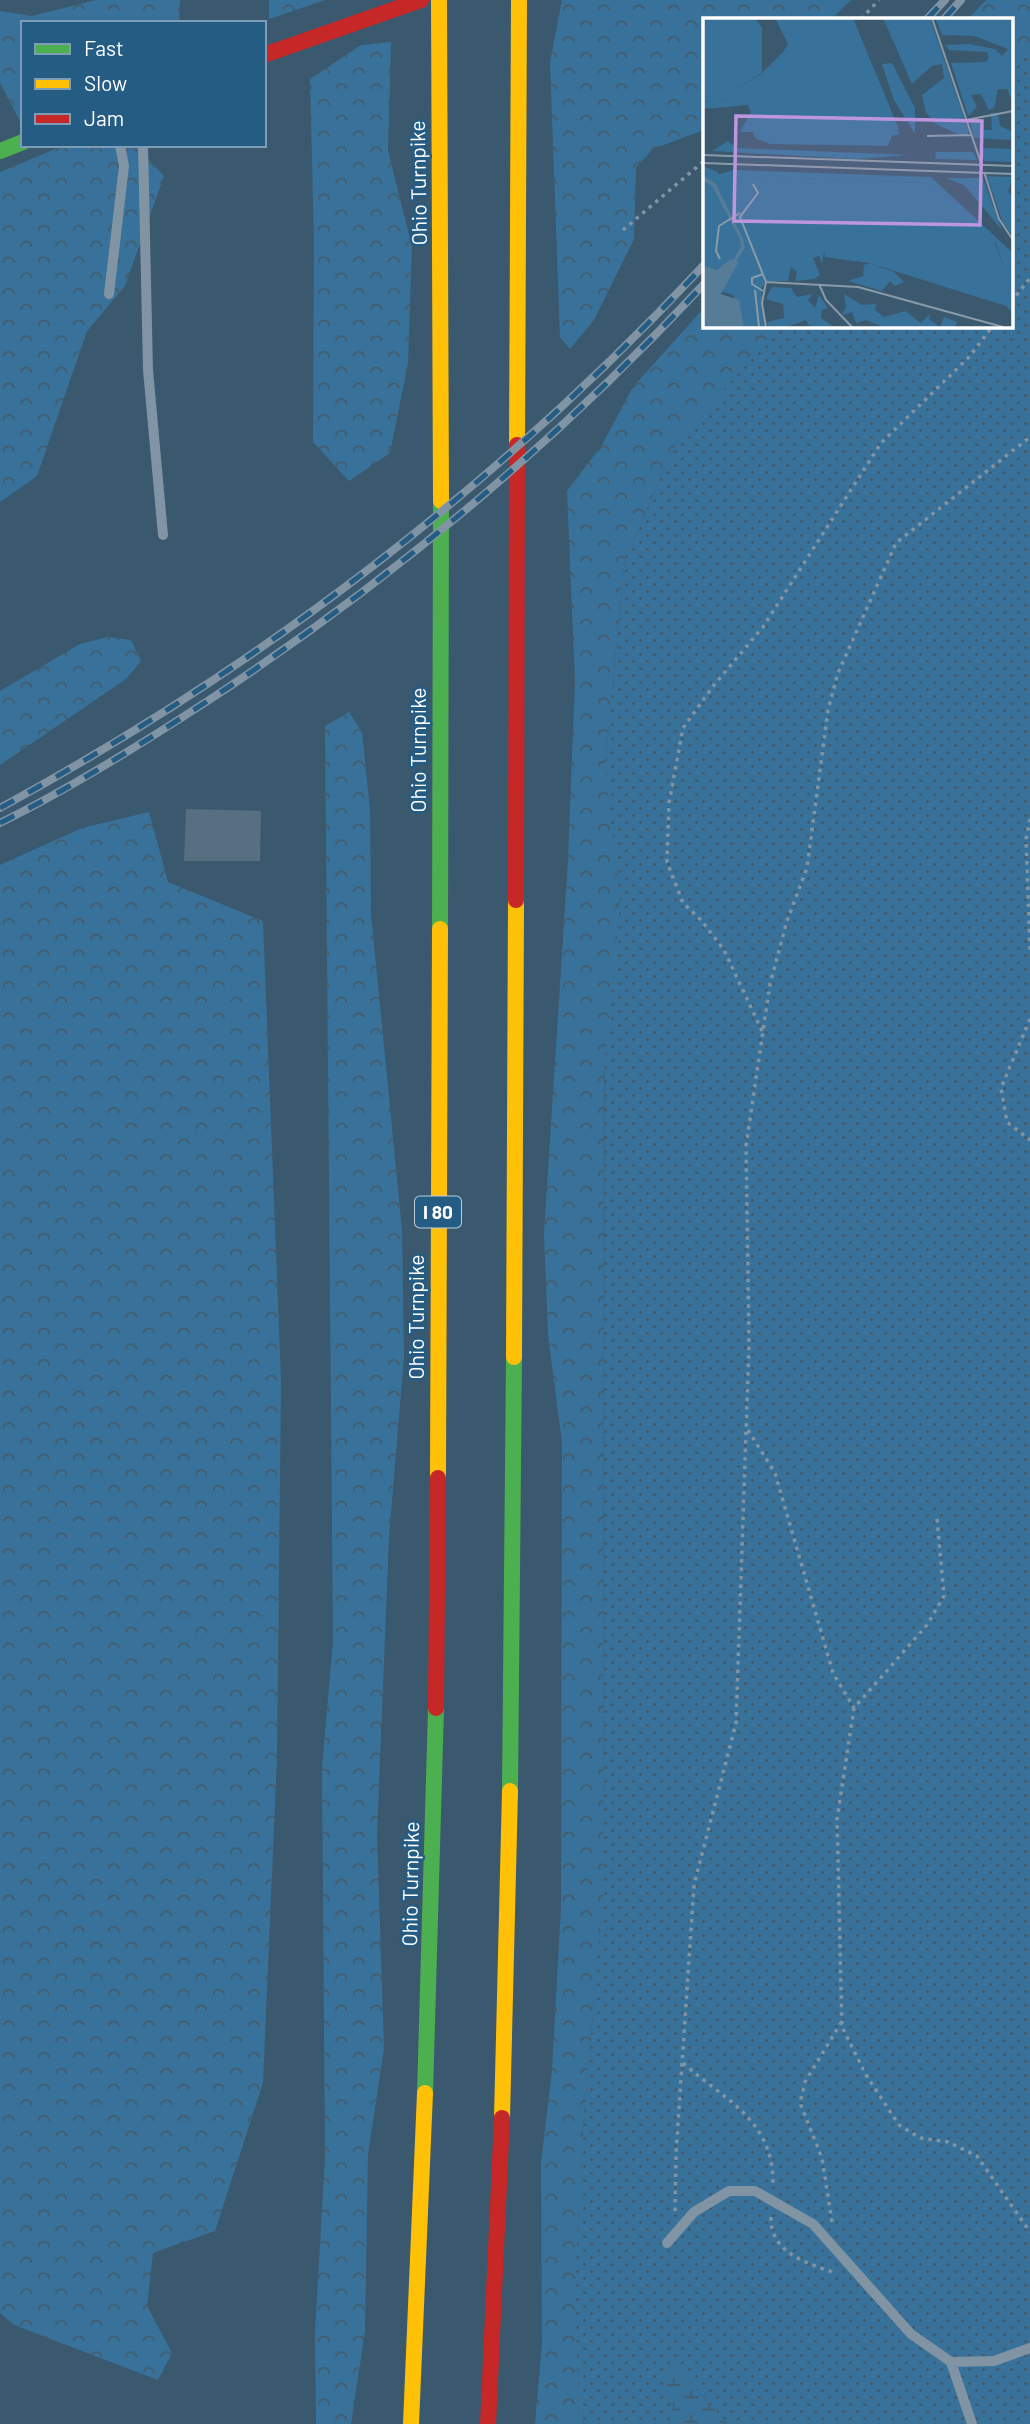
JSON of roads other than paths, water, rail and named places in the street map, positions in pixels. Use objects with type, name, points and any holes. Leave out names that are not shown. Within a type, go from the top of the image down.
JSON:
[{"type":"main road","points":[[266,54],[421,0]]},
{"type":"main road","name":"Ohio Turnpike","points":[[411,2424],[431,1944],[437,1628],[442,366],[439,0]]},
{"type":"main road","points":[[488,2424],[502,2128],[513,1690],[519,0]]},
{"type":"main road","points":[[0,151],[21,143]]},
{"type":"lane","points":[[109,295],[124,166],[120,147]]},
{"type":"lane","points":[[143,147],[148,370],[163,535]]},
{"type":"lane","points":[[671,2239],[694,2212],[729,2191],[755,2191],[813,2224],[911,2334],[951,2362],[972,2424]]},
{"type":"lane","points":[[951,2362],[994,2361],[1030,2348]]},
{"type":"railway","points":[[928,18],[945,0]]},
{"type":"railway","points":[[945,18],[961,0]]},
{"type":"railway","points":[[0,808],[97,753],[192,694],[374,565],[461,495],[545,422],[626,345],[703,266]]},
{"type":"railway","points":[[0,823],[105,766],[156,734],[340,609],[468,508],[529,455],[648,343],[703,285]]}]
